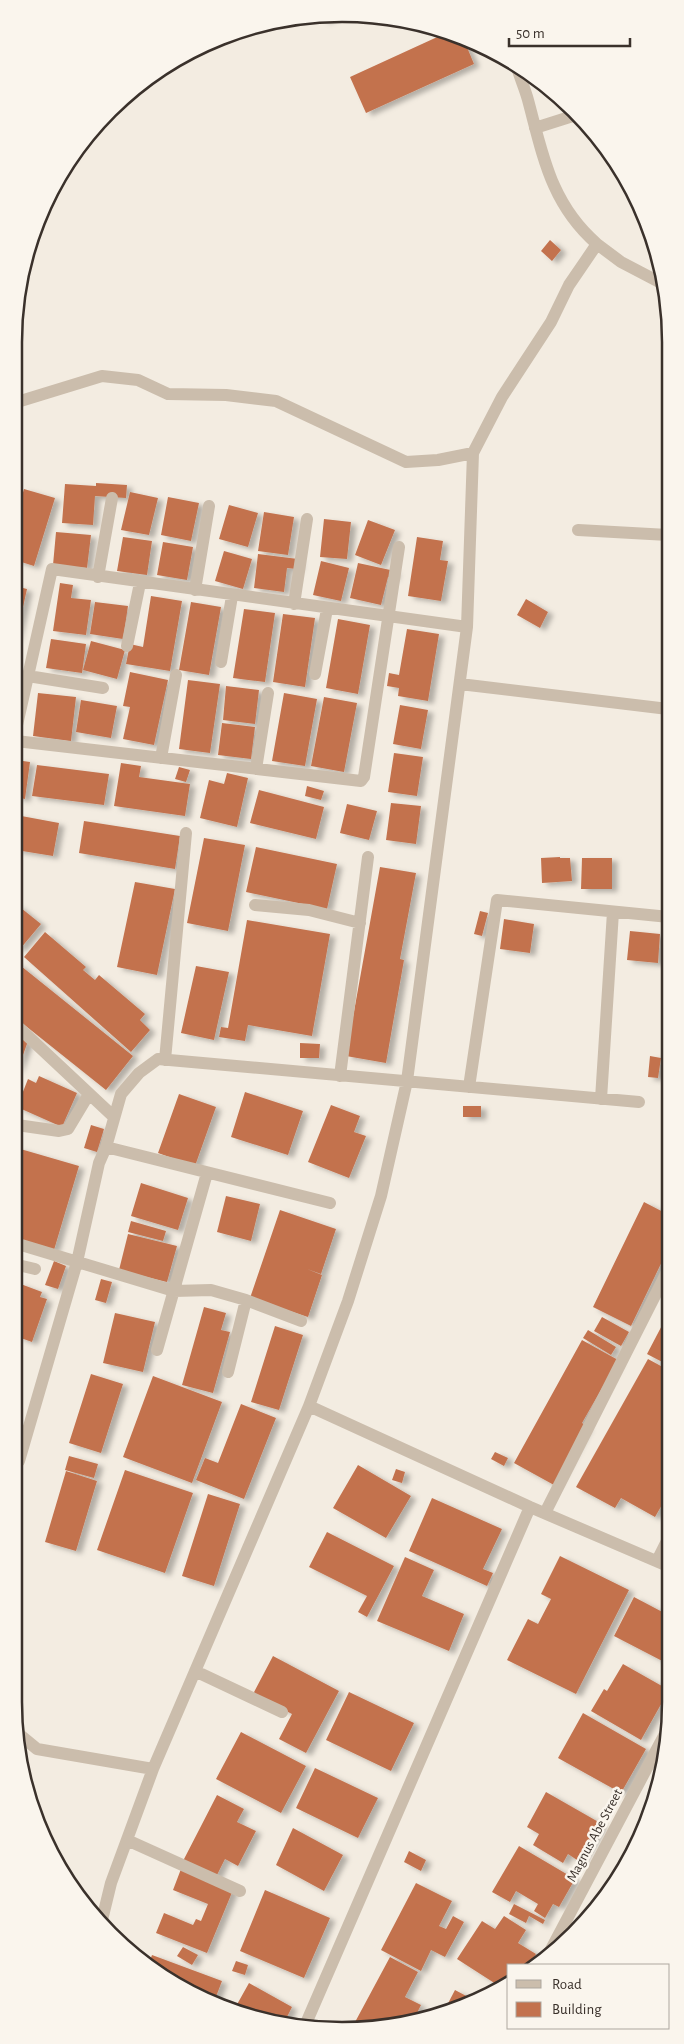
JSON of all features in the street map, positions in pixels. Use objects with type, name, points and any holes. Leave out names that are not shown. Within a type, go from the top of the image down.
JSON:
[{"type":"street","points":[[521,77],[541,154],[562,203],[580,229],[597,244],[621,262],[655,280]]},
{"type":"street","points":[[535,128],[569,117]]},
{"type":"street","points":[[103,1914],[111,1884],[153,1768],[309,1406],[348,1301],[381,1196],[407,1081],[467,628],[473,453],[502,397],[551,322],[569,285],[597,244]]},
{"type":"street","points":[[22,401],[102,376],[138,380],[168,394],[226,395],[276,401],[406,462],[438,460],[473,453]]},
{"type":"street","points":[[98,577],[112,498]]},
{"type":"street","points":[[195,590],[209,506]]},
{"type":"street","points":[[294,604],[307,519]]},
{"type":"street","points":[[578,530],[662,535]]},
{"type":"street","points":[[22,741],[361,781],[364,777],[399,547]]},
{"type":"street","points":[[22,705],[52,569],[467,628]]},
{"type":"street","points":[[127,646],[140,583]]},
{"type":"street","points":[[221,662],[232,596]]},
{"type":"street","points":[[315,674],[327,609]]},
{"type":"street","points":[[161,758],[176,675]]},
{"type":"street","points":[[28,676],[103,688]]},
{"type":"street","points":[[460,684],[662,709]]},
{"type":"street","points":[[256,769],[268,693]]},
{"type":"street","points":[[165,1060],[186,833]]},
{"type":"street","points":[[340,1076],[368,857]]},
{"type":"street","points":[[469,1087],[497,900],[662,916]]},
{"type":"street","points":[[255,905],[309,910],[360,923]]},
{"type":"street","points":[[602,1099],[613,912]]},
{"type":"street","points":[[22,1031],[114,1117]]},
{"type":"street","points":[[22,1451],[77,1262],[99,1163],[106,1147],[121,1094],[139,1073],[158,1059],[639,1102]]},
{"type":"street","points":[[22,1126],[59,1131],[68,1129],[89,1094]]},
{"type":"street","points":[[106,1147],[330,1203]]},
{"type":"street","points":[[157,1350],[207,1173]]},
{"type":"street","points":[[22,1245],[174,1291],[211,1290],[246,1300],[301,1322]]},
{"type":"street","points":[[22,1266],[35,1269]]},
{"type":"street","points":[[545,1513],[662,1282]]},
{"type":"street","points":[[228,1372],[246,1300]]},
{"type":"street","points":[[309,1406],[530,1507],[662,1563]]},
{"type":"street","points":[[308,2020],[530,1507]]},
{"type":"street","points":[[657,1561],[662,1551]]},
{"type":"street","points":[[195,1671],[282,1712]]},
{"type":"street","points":[[24,1739],[37,1749],[153,1768]]},
{"type":"street","name":"Magnus Abe Street","points":[[557,1939],[659,1746]]},
{"type":"street","points":[[127,1840],[240,1891]]},
{"type":"building","points":[[438,37],[468,48],[474,64],[366,113],[350,77]]},
{"type":"building","points":[[550,240],[561,250],[552,261],[541,251]]},
{"type":"building","points":[[96,483],[127,485],[126,498],[95,496],[93,525],[62,523],[65,484],[96,486]]},
{"type":"building","points":[[24,489],[55,498],[34,566],[22,562],[22,496]]},
{"type":"building","points":[[130,492],[158,498],[149,535],[121,530]]},
{"type":"building","points":[[168,497],[199,503],[191,541],[161,535]]},
{"type":"building","points":[[229,505],[258,513],[248,547],[219,539]]},
{"type":"building","points":[[264,512],[294,517],[288,555],[258,551]]},
{"type":"building","points":[[324,519],[351,522],[347,559],[320,557]]},
{"type":"building","points":[[368,520],[395,530],[381,565],[355,555]]},
{"type":"building","points":[[56,532],[91,535],[87,568],[53,565]]},
{"type":"building","points":[[123,537],[152,541],[147,575],[117,571]]},
{"type":"building","points":[[417,537],[443,541],[440,560],[448,561],[441,601],[408,596]]},
{"type":"building","points":[[163,542],[193,547],[187,580],[157,575]]},
{"type":"building","points":[[224,551],[252,559],[243,589],[215,581]]},
{"type":"building","points":[[258,554],[298,559],[297,569],[287,568],[284,592],[254,588]]},
{"type":"building","points":[[321,561],[349,568],[341,601],[313,595]]},
{"type":"building","points":[[358,563],[395,571],[393,578],[388,577],[381,605],[350,598]]},
{"type":"building","points":[[60,583],[73,585],[71,598],[91,600],[86,635],[53,631]]},
{"type":"building","points":[[22,588],[27,589],[22,612]]},
{"type":"building","points":[[151,596],[182,601],[170,671],[126,664],[130,644],[143,647]]},
{"type":"building","points":[[526,599],[548,612],[540,628],[517,615]]},
{"type":"building","points":[[95,602],[128,606],[123,639],[90,634]]},
{"type":"building","points":[[191,602],[221,607],[209,675],[179,670]]},
{"type":"building","points":[[244,609],[275,613],[265,682],[233,678]]},
{"type":"building","points":[[283,614],[315,618],[305,687],[273,682]]},
{"type":"building","points":[[338,619],[370,625],[358,694],[326,688]]},
{"type":"building","points":[[407,629],[439,634],[428,701],[398,696],[399,688],[387,686],[389,673],[399,675]]},
{"type":"building","points":[[51,639],[86,644],[82,673],[46,668]]},
{"type":"building","points":[[91,641],[125,650],[117,679],[83,670]]},
{"type":"building","points":[[130,672],[168,680],[154,745],[123,739],[130,707],[123,706]]},
{"type":"building","points":[[188,680],[220,684],[210,753],[179,749]]},
{"type":"building","points":[[226,686],[259,690],[255,724],[223,720]]},
{"type":"building","points":[[38,693],[76,697],[71,741],[33,736]]},
{"type":"building","points":[[284,693],[317,699],[305,766],[272,761]]},
{"type":"building","points":[[324,697],[357,703],[344,772],[311,766]]},
{"type":"building","points":[[81,700],[117,706],[111,738],[76,732]]},
{"type":"building","points":[[400,705],[428,710],[421,749],[393,744]]},
{"type":"building","points":[[222,723],[255,727],[251,759],[218,755]]},
{"type":"building","points":[[394,753],[423,757],[417,796],[388,792]]},
{"type":"building","points":[[22,761],[30,762],[25,799],[22,798]]},
{"type":"building","points":[[121,763],[141,766],[139,777],[190,784],[185,816],[114,806]]},
{"type":"building","points":[[37,765],[109,774],[104,805],[32,796]]},
{"type":"building","points":[[179,767],[190,770],[186,782],[175,779]]},
{"type":"building","points":[[227,773],[248,778],[237,827],[200,818],[209,780],[224,784]]},
{"type":"building","points":[[307,786],[324,791],[321,800],[305,796]]},
{"type":"building","points":[[259,790],[324,807],[316,839],[250,823]]},
{"type":"building","points":[[391,803],[421,806],[416,844],[386,840]]},
{"type":"building","points":[[347,804],[377,811],[369,840],[340,833]]},
{"type":"building","points":[[22,816],[59,823],[53,856],[22,851]]},
{"type":"building","points":[[84,821],[180,836],[175,869],[79,853]]},
{"type":"building","points":[[204,838],[245,845],[228,931],[187,923]]},
{"type":"building","points":[[256,847],[337,864],[327,909],[246,892]]},
{"type":"building","points":[[541,858],[570,858],[572,881],[542,883]]},
{"type":"building","points":[[582,858],[612,858],[612,889],[581,889]]},
{"type":"building","points":[[380,867],[416,873],[400,959],[404,960],[386,1063],[346,1056]]},
{"type":"building","points":[[135,882],[175,889],[157,975],[117,967]]},
{"type":"building","points":[[22,909],[41,924],[22,947]]},
{"type":"building","points":[[480,911],[488,913],[482,936],[474,934]]},
{"type":"building","points":[[504,919],[534,924],[530,953],[500,949]]},
{"type":"building","points":[[247,920],[330,934],[312,1036],[248,1025],[245,1041],[219,1037],[221,1027],[228,1028]]},
{"type":"building","points":[[630,931],[660,934],[658,963],[627,960]]},
{"type":"building","points":[[45,932],[86,967],[83,970],[95,980],[99,975],[145,1014],[140,1020],[150,1030],[131,1052],[24,957]]},
{"type":"building","points":[[196,966],[229,972],[214,1040],[181,1033]]},
{"type":"building","points":[[22,967],[133,1056],[106,1090],[22,1023]]},
{"type":"building","points":[[22,1039],[28,1041],[22,1058]]},
{"type":"building","points":[[300,1043],[320,1044],[319,1058],[300,1058]]},
{"type":"building","points":[[650,1056],[661,1058],[658,1078],[648,1077]]},
{"type":"building","points":[[39,1076],[77,1093],[62,1127],[22,1109],[22,1094],[28,1079],[36,1083]]},
{"type":"building","points":[[245,1092],[303,1111],[288,1155],[231,1137]]},
{"type":"building","points":[[179,1094],[216,1107],[195,1166],[158,1153]]},
{"type":"building","points":[[331,1105],[360,1116],[354,1132],[366,1136],[349,1178],[308,1162]]},
{"type":"building","points":[[463,1106],[481,1106],[481,1117],[463,1117]]},
{"type":"building","points":[[91,1125],[104,1129],[97,1152],[84,1148]]},
{"type":"building","points":[[22,1149],[79,1166],[54,1250],[22,1240]]},
{"type":"building","points":[[141,1183],[188,1198],[178,1230],[131,1216]]},
{"type":"building","points":[[226,1196],[260,1204],[251,1241],[217,1232]]},
{"type":"building","points":[[644,1202],[662,1211],[662,1262],[631,1326],[593,1307]]},
{"type":"building","points":[[280,1210],[336,1229],[321,1274],[307,1269],[322,1275],[308,1317],[250,1298]]},
{"type":"building","points":[[131,1221],[166,1231],[163,1241],[128,1232]]},
{"type":"building","points":[[128,1234],[177,1246],[167,1282],[119,1270]]},
{"type":"building","points":[[54,1261],[66,1266],[58,1289],[45,1285]]},
{"type":"building","points":[[101,1279],[112,1282],[106,1303],[95,1300]]},
{"type":"building","points":[[22,1284],[42,1292],[40,1297],[47,1299],[32,1342],[22,1338]]},
{"type":"building","points":[[204,1307],[226,1313],[221,1330],[230,1332],[213,1393],[182,1385]]},
{"type":"building","points":[[115,1313],[155,1322],[143,1372],[103,1363]]},
{"type":"building","points":[[602,1317],[629,1332],[621,1346],[594,1331]]},
{"type":"building","points":[[662,1325],[662,1362],[647,1354]]},
{"type":"building","points":[[275,1326],[303,1335],[279,1410],[251,1402]]},
{"type":"building","points":[[588,1330],[616,1347],[611,1355],[583,1338]]},
{"type":"building","points":[[582,1340],[618,1360],[582,1423],[587,1426],[554,1485],[514,1463]]},
{"type":"building","points":[[648,1359],[662,1367],[662,1505],[655,1517],[621,1498],[615,1508],[576,1487]]},
{"type":"building","points":[[91,1374],[123,1384],[101,1453],[69,1443]]},
{"type":"building","points":[[153,1376],[222,1402],[192,1483],[123,1457]]},
{"type":"building","points":[[241,1404],[276,1418],[244,1499],[196,1480],[205,1458],[218,1463]]},
{"type":"building","points":[[495,1452],[508,1458],[504,1466],[491,1459]]},
{"type":"building","points":[[69,1456],[98,1464],[94,1478],[65,1470]]},
{"type":"building","points":[[358,1465],[411,1496],[386,1538],[333,1508]]},
{"type":"building","points":[[396,1469],[405,1472],[402,1483],[392,1480]]},
{"type":"building","points":[[125,1470],[193,1493],[165,1573],[97,1550]]},
{"type":"building","points":[[66,1471],[97,1481],[76,1551],[45,1542]]},
{"type":"building","points":[[208,1494],[240,1504],[214,1586],[182,1576]]},
{"type":"building","points":[[432,1498],[502,1529],[483,1569],[493,1573],[487,1586],[409,1551]]},
{"type":"building","points":[[327,1532],[394,1566],[367,1617],[358,1612],[367,1596],[309,1567]]},
{"type":"building","points":[[560,1556],[629,1590],[576,1694],[507,1660],[528,1619],[538,1624],[551,1599],[541,1594]]},
{"type":"building","points":[[405,1557],[434,1570],[422,1596],[464,1614],[449,1651],[377,1621]]},
{"type":"building","points":[[634,1597],[662,1612],[662,1661],[614,1636]]},
{"type":"building","points":[[273,1656],[339,1691],[306,1753],[279,1739],[292,1714],[253,1694]]},
{"type":"building","points":[[623,1664],[662,1686],[662,1703],[641,1740],[591,1711],[604,1689],[607,1691]]},
{"type":"building","points":[[349,1692],[414,1723],[391,1771],[326,1740]]},
{"type":"building","points":[[583,1713],[646,1749],[621,1793],[558,1758]]},
{"type":"building","points":[[241,1732],[306,1766],[281,1813],[216,1779]]},
{"type":"building","points":[[315,1768],[378,1798],[358,1838],[296,1808]]},
{"type":"building","points":[[546,1792],[602,1824],[580,1862],[568,1854],[563,1863],[533,1845],[539,1834],[527,1827]]},
{"type":"building","points":[[217,1795],[244,1809],[237,1822],[256,1831],[238,1866],[225,1859],[216,1877],[183,1861]]},
{"type":"building","points":[[293,1828],[343,1855],[324,1891],[276,1865]]},
{"type":"building","points":[[519,1846],[575,1879],[559,1907],[553,1904],[545,1918],[534,1911],[538,1904],[516,1891],[510,1902],[492,1892]]},
{"type":"building","points":[[409,1851],[426,1860],[421,1871],[404,1862]]},
{"type":"building","points":[[181,1869],[233,1890],[207,1953],[156,1933],[164,1913],[193,1925],[196,1919],[201,1921],[208,1904],[173,1890]]},
{"type":"building","points":[[416,1883],[452,1901],[439,1926],[446,1929],[453,1916],[464,1922],[445,1957],[431,1950],[421,1971],[381,1950]]},
{"type":"building","points":[[265,1890],[330,1918],[304,1978],[240,1951]]},
{"type":"building","points":[[514,1904],[545,1920],[543,1924],[529,1916],[526,1923],[509,1914]]},
{"type":"building","points":[[504,1916],[526,1930],[518,1943],[536,1954],[525,1964],[507,1964],[507,1976],[494,1983],[457,1959],[482,1921],[495,1929]]},
{"type":"building","points":[[183,1947],[198,1955],[192,1965],[177,1956]]},
{"type":"building","points":[[152,1955],[222,1981],[216,1996],[182,1979],[151,1958]]},
{"type":"building","points":[[390,1957],[418,1972],[405,1997],[421,2005],[417,2012],[384,2019],[356,2021]]},
{"type":"building","points":[[236,1961],[248,1965],[245,1975],[232,1971]]},
{"type":"building","points":[[249,1983],[292,2007],[287,2016],[237,2004]]},
{"type":"building","points":[[455,1990],[466,1996],[464,1997],[448,2004]]}]
